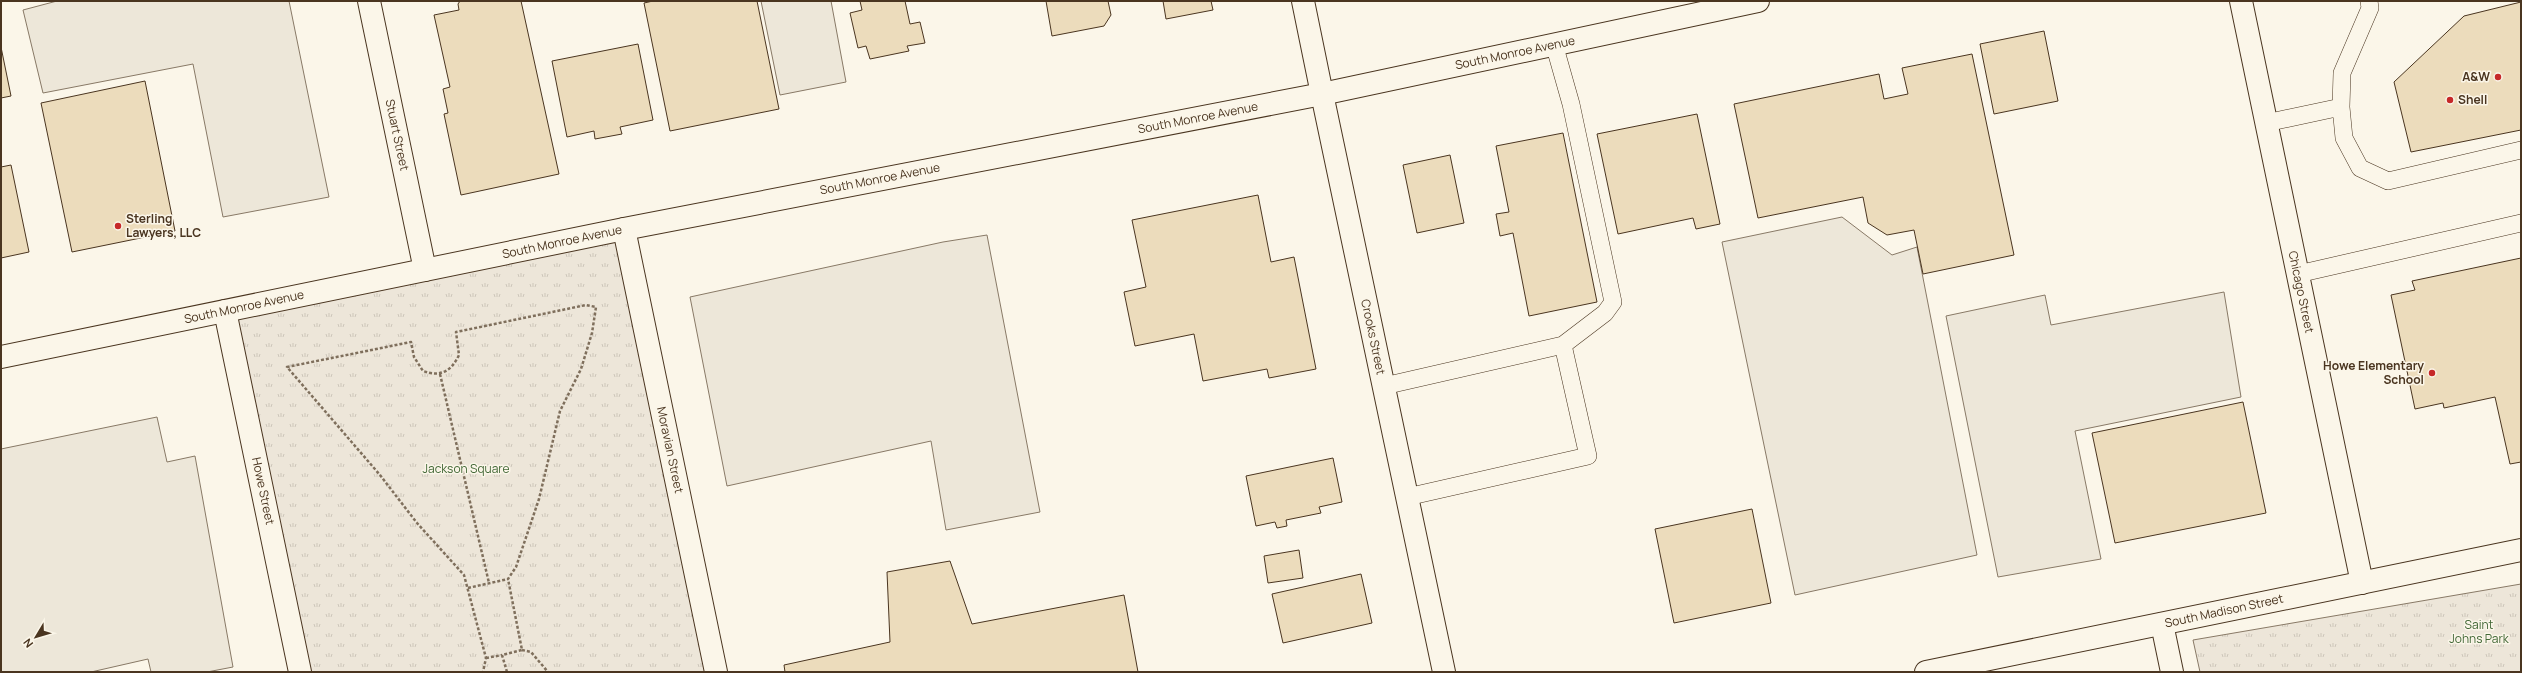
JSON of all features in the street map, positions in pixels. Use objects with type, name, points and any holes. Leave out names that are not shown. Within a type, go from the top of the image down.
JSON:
[{"type":"street","name":"Stuart Street","points":[[369,1],[425,270]]},
{"type":"street","name":"Crooks Street","points":[[1303,1],[1444,672]]},
{"type":"street","name":"South Monroe Avenue","points":[[1,357],[624,229],[1322,94],[1758,1]]},
{"type":"street","name":"Chicago Street","points":[[2241,1],[2362,583]]},
{"type":"street","name":"Moravian Street","points":[[624,229],[716,672]]},
{"type":"street","name":"Howe Street","points":[[225,311],[300,672]]},
{"type":"street","name":"South Madison Street","points":[[1926,672],[2521,550]]},
{"type":"street","points":[[2162,624],[2172,672]]},
{"type":"lane","points":[[2369,1],[2370,8],[2342,73],[2341,108],[2344,138],[2360,168],[2388,182],[2521,150]]},
{"type":"lane","points":[[1384,386],[1563,345],[1605,313],[1613,302],[1571,104],[1554,44]]},
{"type":"lane","points":[[2266,123],[2341,108]]},
{"type":"lane","points":[[2298,274],[2521,223]]},
{"type":"lane","points":[[1407,496],[1588,456],[1563,345]]},
{"type":"path","points":[[468,588],[508,579],[516,567],[538,499],[560,411],[581,368],[592,333],[596,307],[586,305],[456,332],[458,355],[452,367],[440,374],[423,370],[414,356],[411,342],[287,366],[380,475],[418,523],[464,575],[486,658],[484,672]]},
{"type":"path","points":[[440,374],[489,583]]},
{"type":"path","points":[[508,579],[522,650]]},
{"type":"path","points":[[486,658],[522,650],[531,652],[548,672]]},
{"type":"path","points":[[502,655],[507,672]]},
{"type":"green space","name":"Jackson Square","points":[[624,229],[716,672],[300,672],[225,311]]},
{"type":"green space","name":"Saint Johns Park","points":[[2521,584],[2521,672],[2200,672],[2193,640]]},
{"type":"shaded area","points":[[57,1],[289,1],[329,197],[223,217],[193,64],[43,93],[23,10]]},
{"type":"shaded area","points":[[761,1],[831,1],[846,82],[780,95]]},
{"type":"shaded area","points":[[1842,217],[1892,255],[1917,247],[1977,555],[1795,595],[1722,242]]},
{"type":"shaded area","points":[[987,235],[1040,512],[946,530],[931,441],[727,486],[690,297],[943,242]]},
{"type":"shaded area","points":[[2224,292],[2241,397],[2075,431],[2101,559],[1998,577],[1946,316],[2045,295],[2051,325]]},
{"type":"shaded area","points":[[157,417],[167,462],[195,456],[233,667],[207,672],[151,672],[148,659],[91,672],[1,672],[1,449]]},
{"type":"building","points":[[460,1],[521,1],[559,174],[461,195],[444,114],[448,113],[443,89],[450,87],[434,15],[459,10],[458,4]]},
{"type":"building","points":[[653,1],[757,1],[779,109],[670,131],[644,3]]},
{"type":"building","points":[[860,1],[905,1],[910,24],[920,22],[925,43],[907,46],[909,51],[870,59],[866,46],[858,48],[850,13],[862,10]]},
{"type":"building","points":[[1046,1],[1108,1],[1111,15],[1104,26],[1052,36]]},
{"type":"building","points":[[1163,1],[1211,1],[1213,10],[1166,19]]},
{"type":"building","points":[[2521,2],[2521,130],[2411,152],[2394,82],[2464,16]]},
{"type":"building","points":[[2044,31],[2058,101],[1994,114],[1980,44]]},
{"type":"building","points":[[638,44],[653,120],[620,127],[622,134],[595,139],[594,131],[567,137],[552,61]]},
{"type":"building","points":[[1,47],[11,96],[1,98]]},
{"type":"building","points":[[1972,54],[2014,255],[1923,274],[1914,230],[1887,235],[1868,223],[1863,197],[1758,218],[1734,104],[1879,74],[1884,99],[1908,94],[1902,68]]},
{"type":"building","points":[[145,81],[175,231],[72,252],[41,103]]},
{"type":"building","points":[[1697,114],[1720,224],[1696,229],[1693,218],[1618,234],[1597,134]]},
{"type":"building","points":[[1563,133],[1597,302],[1529,316],[1513,233],[1500,236],[1496,214],[1509,212],[1496,146]]},
{"type":"building","points":[[1450,155],[1464,223],[1417,233],[1403,165]]},
{"type":"building","points":[[11,165],[29,252],[1,258],[1,167]]},
{"type":"building","points":[[1258,195],[1271,262],[1294,257],[1316,369],[1269,378],[1267,369],[1203,381],[1194,334],[1135,346],[1124,292],[1146,287],[1132,220]]},
{"type":"building","points":[[2521,258],[2521,462],[2510,464],[2495,397],[2444,408],[2443,403],[2415,409],[2391,295],[2415,290],[2412,281]]},
{"type":"building","points":[[2243,402],[2266,513],[2115,543],[2092,433]]},
{"type":"building","points":[[1333,458],[1342,502],[1319,507],[1321,513],[1286,520],[1287,526],[1277,528],[1275,522],[1256,526],[1246,476]]},
{"type":"building","points":[[1752,509],[1771,603],[1674,623],[1655,529]]},
{"type":"building","points":[[1299,550],[1303,578],[1268,583],[1264,556]]},
{"type":"building","points":[[950,561],[972,624],[1124,595],[1138,672],[785,672],[784,665],[890,642],[887,572]]},
{"type":"building","points":[[1361,574],[1372,623],[1283,643],[1272,594]]},
{"type":"place","name":"A&W","points":[[2498,77]]},
{"type":"place","name":"Shell","points":[[2450,100]]},
{"type":"place","name":"Sterling Lawyers, LLC","points":[[118,226]]},
{"type":"place","name":"Howe Elementary School","points":[[2432,373]]}]
